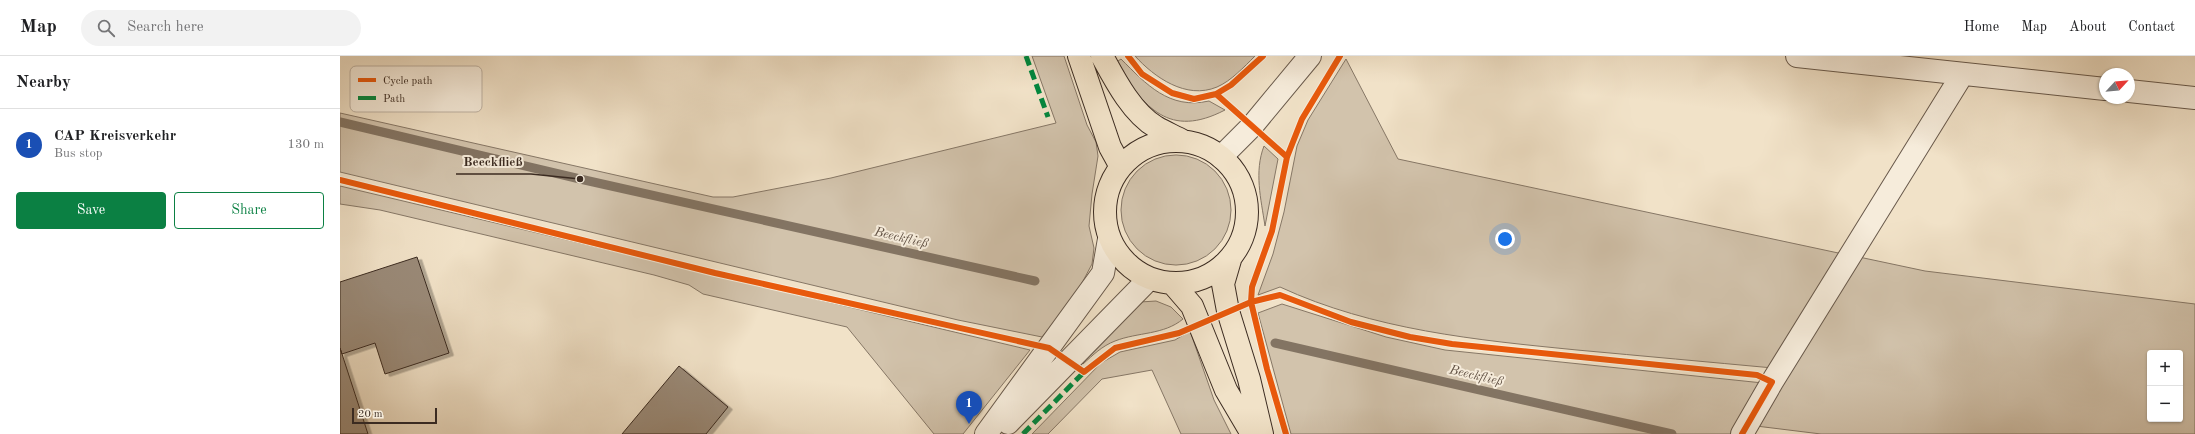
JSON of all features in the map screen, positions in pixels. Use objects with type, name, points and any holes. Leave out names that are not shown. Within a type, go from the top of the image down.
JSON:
[{"type":"main road","points":[[1079,56],[1110,147],[1121,167]]},
{"type":"main road","points":[[1102,56],[1110,72],[1137,111],[1154,127],[1184,141],[1204,146],[1221,157],[1237,174],[1246,196],[1248,218],[1242,241],[1230,260],[1223,284],[1226,305],[1249,378],[1262,434]]},
{"type":"main road","points":[[1184,141],[1161,143],[1153,146],[1139,152],[1121,167],[1111,183],[1106,201],[1105,220],[1109,239],[1125,262],[1149,279],[1173,284],[1194,282],[1213,274],[1230,260]]},
{"type":"main road","points":[[1173,284],[1192,306],[1226,390],[1252,434]]},
{"type":"street","points":[[1221,157],[1252,126],[1310,56]]},
{"type":"street","points":[[1797,56],[1962,75],[2099,88]]},
{"type":"street","points":[[1742,434],[1772,382],[1962,75]]},
{"type":"street","points":[[2135,92],[2195,98]]},
{"type":"street","points":[[986,434],[1103,273],[1109,239]]},
{"type":"street","points":[[998,434],[1149,279]]},
{"type":"shaded area","points":[[1032,56],[1064,56],[1087,125],[1096,142],[1098,156],[1089,226],[1094,248],[1092,264],[1074,298],[1042,337],[958,320],[340,172],[340,113],[713,197],[733,197],[831,178],[1056,123]]},
{"type":"shaded area","points":[[1135,56],[1255,56],[1237,73],[1217,87],[1194,91],[1182,88],[1161,78],[1151,72]]},
{"type":"shaded area","points":[[1121,59],[1149,86],[1159,93],[1182,102],[1195,103],[1209,101],[1225,110],[1205,118],[1188,121],[1173,120],[1160,114],[1148,105],[1126,79],[1115,63]]},
{"type":"shaded area","points":[[1346,59],[1398,159],[1843,254],[1773,368],[1577,350],[1463,337],[1426,331],[1351,314],[1315,302],[1280,287],[1258,295],[1273,254],[1284,212],[1297,146],[1308,120]]},
{"type":"shaded area","points":[[1264,146],[1278,159],[1265,226],[1259,186],[1259,166]]},
{"type":"shaded area","points":[[1176,155],[1197,159],[1207,164],[1215,171],[1222,179],[1227,189],[1231,210],[1227,231],[1222,241],[1215,249],[1207,256],[1197,261],[1176,265],[1155,261],[1145,256],[1137,249],[1130,241],[1125,231],[1121,210],[1125,189],[1130,179],[1137,171],[1145,164],[1155,159]]},
{"type":"shaded area","points":[[340,186],[1030,350],[963,434],[934,434],[847,327],[703,294],[689,285],[654,275],[380,210],[340,204]]},
{"type":"shaded area","points":[[1859,257],[1925,271],[2195,304],[2195,434],[1821,434],[1756,426]]},
{"type":"shaded area","points":[[1156,301],[1171,307],[1183,319],[1168,328],[1159,331],[1124,338],[1110,343],[1083,364],[1078,359],[1140,302]]},
{"type":"shaded area","points":[[1282,304],[1386,337],[1445,350],[1763,383],[1731,434],[1291,434],[1258,313]]},
{"type":"shaded area","points":[[1190,331],[1214,400],[1231,434],[1181,434],[1152,370],[1102,379],[1048,434],[1032,434],[1101,363],[1120,352],[1175,340]]},
{"type":"building","points":[[417,257],[449,353],[385,374],[375,343],[342,354],[340,348],[340,282]]},
{"type":"building","points":[[340,348],[342,354],[368,434],[340,434]]},
{"type":"building","points":[[679,366],[728,407],[706,434],[622,434]]},
{"type":"waterway","name":"Beeckfließ","points":[[340,122],[580,179],[1035,281]]},
{"type":"waterway","name":"Beeckfließ","points":[[1275,343],[1672,434]]},
{"type":"marked path","points":[[1026,56],[1048,117]]},
{"type":"marked path","points":[[1023,434],[1086,370]]},
{"type":"cycle path","points":[[1128,56],[1142,74],[1172,93],[1194,99],[1216,94],[1287,157]]},
{"type":"cycle path","points":[[1216,94],[1231,85],[1263,56]]},
{"type":"cycle path","points":[[1286,434],[1267,369],[1251,302],[1252,287],[1272,231],[1287,157],[1302,119],[1340,56]]},
{"type":"cycle path","points":[[340,180],[715,273],[1049,348],[1084,372],[1115,348],[1179,333],[1251,302],[1280,295],[1351,322],[1410,337],[1452,344],[1757,375],[1772,382],[1742,434]]},
{"type":"place","name":"Beeckfließ","points":[[580,179]]},
{"type":"place","name":"CAP Kreisverkehr","points":[[969,424]]}]
